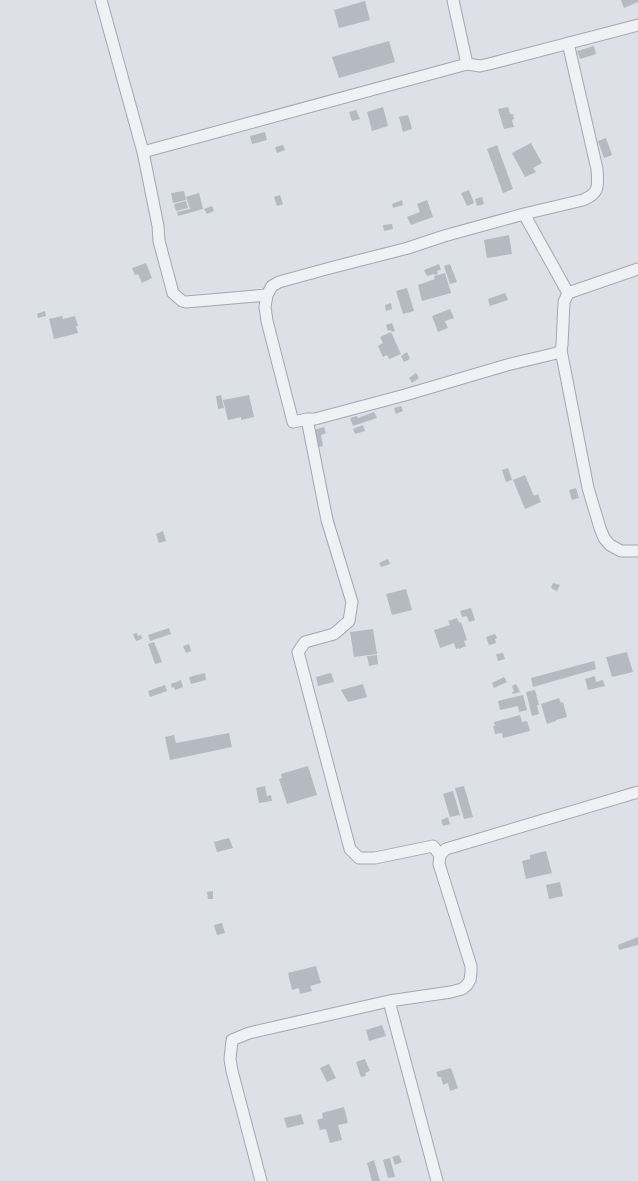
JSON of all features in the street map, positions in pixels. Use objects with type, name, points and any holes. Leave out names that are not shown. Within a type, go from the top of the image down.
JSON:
[{"type":"street","points":[[101,0],[143,152],[158,226],[159,241],[173,293],[182,301],[186,302],[267,295]]},
{"type":"street","points":[[454,0],[467,64]]},
{"type":"street","points":[[143,152],[467,64],[480,66],[489,64],[638,25]]},
{"type":"street","points":[[561,350],[557,353],[507,365],[315,419],[293,422],[267,321],[265,307],[267,295],[272,286],[280,282],[408,248],[444,236],[524,214],[591,197],[597,190],[597,169],[568,43]]},
{"type":"street","points":[[524,214],[568,293]]},
{"type":"street","points":[[638,269],[568,293],[564,302],[561,350],[587,483],[600,528],[604,538],[610,545],[621,551],[638,551]]},
{"type":"street","points":[[307,419],[327,520],[352,602],[349,621],[334,634],[305,642],[298,652],[350,849],[359,858],[375,858],[433,846],[440,855]]},
{"type":"street","points":[[261,1181],[232,1071],[230,1059],[232,1040],[249,1033],[389,1001],[462,989],[470,980],[471,966],[439,864],[440,855],[446,849],[638,792]]},
{"type":"street","points":[[389,1001],[437,1181]]},
{"type":"building","points":[[621,0],[638,0],[638,2],[624,8]]},
{"type":"building","points":[[365,1],[370,20],[339,28],[334,10]]},
{"type":"building","points":[[389,41],[395,62],[339,78],[332,57]]},
{"type":"building","points":[[594,46],[596,54],[580,59],[577,51]]},
{"type":"building","points":[[383,107],[388,126],[372,131],[367,112]]},
{"type":"building","points":[[508,107],[510,114],[513,114],[514,119],[512,120],[514,127],[504,129],[498,109]]},
{"type":"building","points":[[356,110],[360,119],[352,121],[349,112]]},
{"type":"building","points":[[408,115],[412,129],[403,132],[399,117]]},
{"type":"building","points":[[265,132],[267,140],[252,144],[250,136]]},
{"type":"building","points":[[606,138],[612,155],[604,158],[598,141]]},
{"type":"building","points":[[531,143],[542,163],[533,168],[536,172],[525,177],[512,153]]},
{"type":"building","points":[[283,145],[285,150],[277,153],[275,147]]},
{"type":"building","points":[[497,145],[513,189],[503,193],[487,149]]},
{"type":"building","points":[[469,190],[474,203],[467,206],[461,193]]},
{"type":"building","points":[[184,191],[186,200],[173,203],[171,193]]},
{"type":"building","points":[[199,193],[203,209],[178,216],[177,212],[190,209],[186,197]]},
{"type":"building","points":[[280,195],[283,204],[277,206],[274,197]]},
{"type":"building","points":[[482,197],[484,204],[477,206],[475,199]]},
{"type":"building","points":[[402,200],[403,205],[393,208],[392,204]]},
{"type":"building","points":[[427,200],[433,217],[411,225],[407,217],[420,212],[417,204]]},
{"type":"building","points":[[186,201],[188,208],[176,211],[174,204]]},
{"type":"building","points":[[212,206],[214,211],[207,214],[204,209]]},
{"type":"building","points":[[392,224],[393,229],[384,231],[383,225]]},
{"type":"building","points":[[509,235],[512,254],[487,258],[484,240]]},
{"type":"building","points":[[146,263],[152,278],[142,283],[138,274],[135,275],[132,268]]},
{"type":"building","points":[[439,264],[441,270],[437,271],[438,274],[427,276],[424,270]]},
{"type":"building","points":[[450,264],[457,282],[450,284],[444,266]]},
{"type":"building","points":[[445,273],[451,293],[422,301],[418,285],[435,279],[434,276]]},
{"type":"building","points":[[407,288],[414,311],[403,314],[396,291]]},
{"type":"building","points":[[505,293],[508,300],[490,306],[488,299]]},
{"type":"building","points":[[391,303],[392,309],[386,311],[385,305]]},
{"type":"building","points":[[450,309],[454,318],[445,321],[448,328],[438,332],[432,316]]},
{"type":"building","points":[[45,311],[46,316],[38,318],[37,314]]},
{"type":"building","points":[[62,316],[63,319],[75,316],[78,326],[76,326],[78,333],[54,339],[49,319]]},
{"type":"building","points":[[392,323],[395,331],[392,332],[391,330],[388,331],[386,325]]},
{"type":"building","points":[[391,332],[401,354],[389,359],[387,355],[383,357],[378,346],[383,343],[380,337]]},
{"type":"building","points":[[407,352],[410,359],[404,362],[401,356]]},
{"type":"building","points":[[416,373],[419,378],[412,383],[409,378]]},
{"type":"building","points":[[221,395],[224,408],[218,409],[216,396]]},
{"type":"building","points":[[249,395],[254,417],[241,420],[241,417],[228,420],[223,400]]},
{"type":"building","points":[[401,406],[403,411],[396,414],[394,408]]},
{"type":"building","points":[[374,412],[377,418],[353,426],[350,418],[357,416],[358,418]]},
{"type":"building","points":[[363,425],[365,431],[355,434],[353,429]]},
{"type":"building","points":[[324,427],[326,433],[321,435],[323,446],[315,448],[311,431]]},
{"type":"building","points":[[508,468],[512,480],[506,482],[502,470]]},
{"type":"building","points":[[525,475],[534,496],[538,494],[541,502],[525,509],[513,480]]},
{"type":"building","points":[[576,488],[579,498],[572,500],[569,490]]},
{"type":"building","points":[[163,531],[166,541],[159,543],[156,534]]},
{"type":"building","points":[[388,559],[390,564],[381,567],[379,563]]},
{"type":"building","points":[[553,583],[560,585],[557,591],[551,588]]},
{"type":"building","points":[[406,589],[412,610],[392,615],[386,594]]},
{"type":"building","points":[[471,608],[475,620],[469,622],[467,616],[462,617],[460,611]]},
{"type":"building","points":[[457,618],[459,623],[461,622],[467,640],[464,641],[466,646],[456,649],[454,643],[440,648],[434,630],[450,625],[448,621]]},
{"type":"building","points":[[169,628],[171,634],[150,641],[148,635]]},
{"type":"building","points":[[373,629],[377,654],[354,657],[350,632]]},
{"type":"building","points":[[137,633],[138,636],[141,635],[142,639],[136,641],[133,634]]},
{"type":"building","points":[[495,634],[497,638],[495,639],[496,643],[489,645],[486,637]]},
{"type":"building","points":[[154,642],[162,662],[155,664],[148,644]]},
{"type":"building","points":[[189,644],[191,651],[186,653],[183,646]]},
{"type":"building","points":[[627,652],[633,672],[612,677],[606,657]]},
{"type":"building","points":[[503,653],[505,659],[498,661],[496,654]]},
{"type":"building","points":[[377,655],[378,664],[369,666],[367,656]]},
{"type":"building","points":[[594,661],[596,669],[533,687],[531,678]]},
{"type":"building","points":[[205,673],[206,680],[191,684],[189,677]]},
{"type":"building","points":[[331,673],[334,682],[318,686],[316,677]]},
{"type":"building","points":[[595,676],[596,682],[603,680],[605,686],[588,690],[585,679]]},
{"type":"building","points":[[504,677],[507,682],[494,688],[492,683]]},
{"type":"building","points":[[181,680],[183,687],[175,690],[174,687],[172,688],[171,684]]},
{"type":"building","points":[[363,684],[367,697],[348,702],[341,690]]},
{"type":"building","points":[[516,684],[520,692],[513,694],[512,692],[515,691],[512,686]]},
{"type":"building","points":[[165,685],[167,691],[150,697],[148,691]]},
{"type":"building","points":[[535,690],[539,705],[537,705],[539,714],[532,716],[526,692]]},
{"type":"building","points":[[523,695],[527,710],[519,712],[518,706],[500,710],[498,701]]},
{"type":"building","points":[[559,698],[561,703],[563,702],[567,717],[547,724],[541,704]]},
{"type":"building","points":[[520,715],[522,722],[527,721],[530,731],[503,738],[502,733],[495,734],[493,726],[495,726],[494,722]]},
{"type":"building","points":[[229,733],[232,747],[170,760],[165,737],[174,735],[176,743]]},
{"type":"building","points":[[308,766],[317,795],[287,804],[279,779],[282,778],[281,774]]},
{"type":"building","points":[[265,786],[267,796],[271,795],[272,801],[259,803],[256,788]]},
{"type":"building","points":[[464,786],[473,817],[464,819],[455,788]]},
{"type":"building","points":[[453,791],[460,815],[450,817],[443,794]]},
{"type":"building","points":[[448,817],[450,824],[443,826],[441,820]]},
{"type":"building","points":[[229,838],[233,848],[217,852],[214,842]]},
{"type":"building","points":[[546,851],[552,873],[526,879],[522,861],[530,859],[530,855]]},
{"type":"building","points":[[560,882],[563,896],[549,899],[546,885]]},
{"type":"building","points":[[213,891],[213,899],[208,899],[207,892]]},
{"type":"building","points":[[222,923],[225,933],[217,935],[214,925]]},
{"type":"building","points":[[638,937],[638,945],[619,950],[618,945]]},
{"type":"building","points":[[316,966],[321,983],[310,986],[312,991],[300,994],[299,988],[292,990],[288,973]]},
{"type":"building","points":[[382,1025],[386,1036],[369,1041],[366,1030]]},
{"type":"building","points":[[365,1059],[370,1071],[365,1073],[366,1076],[361,1077],[356,1062]]},
{"type":"building","points":[[329,1064],[336,1078],[327,1082],[320,1068]]},
{"type":"building","points":[[451,1068],[458,1088],[450,1091],[448,1083],[443,1085],[441,1077],[438,1077],[436,1072]]},
{"type":"building","points":[[344,1107],[348,1123],[338,1125],[342,1140],[330,1143],[326,1129],[320,1130],[317,1120],[323,1118],[322,1113]]},
{"type":"building","points":[[301,1114],[304,1124],[287,1128],[284,1118]]},
{"type":"building","points":[[399,1155],[402,1162],[395,1165],[392,1157]]},
{"type":"building","points":[[390,1158],[395,1177],[388,1178],[383,1160]]},
{"type":"building","points":[[374,1160],[380,1181],[372,1181],[367,1163]]}]
